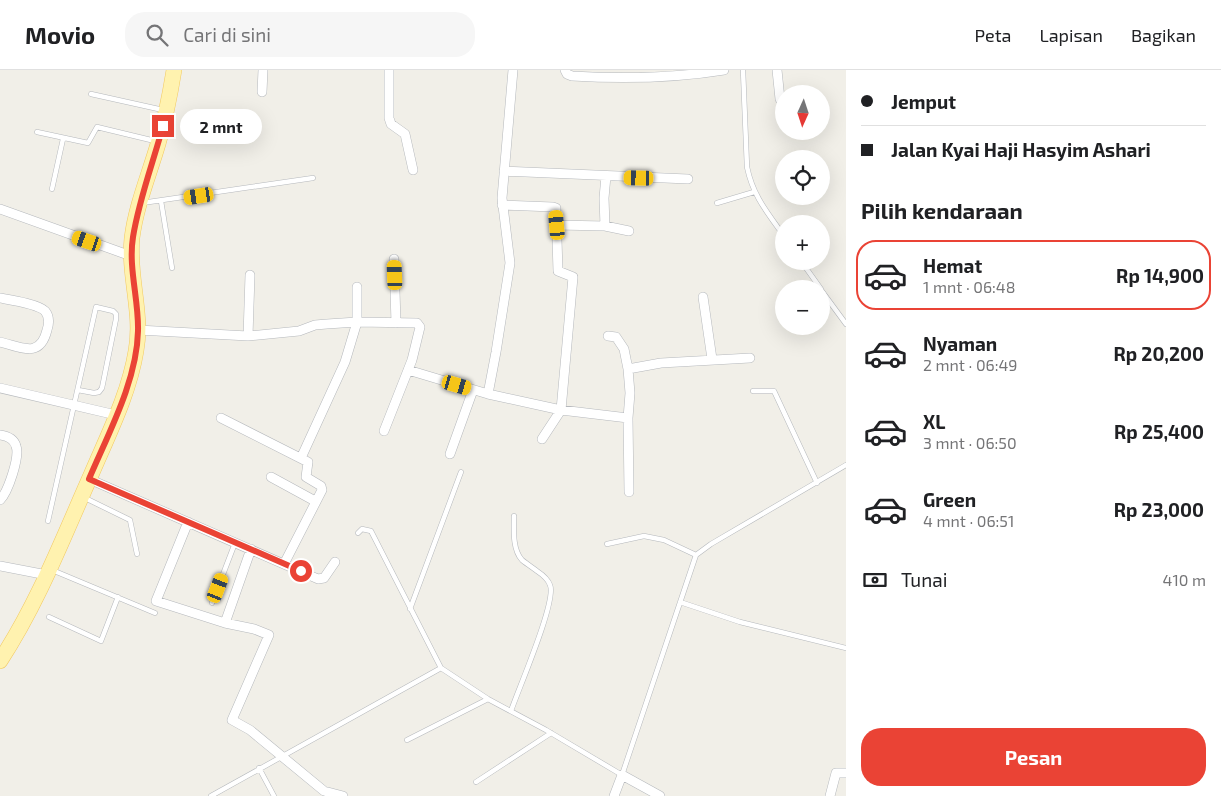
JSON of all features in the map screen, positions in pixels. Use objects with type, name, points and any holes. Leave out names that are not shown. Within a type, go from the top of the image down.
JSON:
[{"type":"main road","points":[[0,661],[48,572],[116,416],[132,370],[138,330],[131,256],[132,238],[167,111],[174,70]]},
{"type":"street","points":[[262,92],[263,70]]},
{"type":"street","points":[[389,70],[389,118],[391,124],[405,134],[413,170]]},
{"type":"street","points":[[488,394],[510,263],[502,205],[513,70]]},
{"type":"street","points":[[565,70],[567,74],[654,76],[724,70]]},
{"type":"street","points":[[777,70],[779,85]]},
{"type":"street","points":[[504,171],[688,179]]},
{"type":"street","points":[[605,226],[604,198],[606,176]]},
{"type":"street","points":[[502,205],[556,208],[558,271],[573,277],[561,410],[542,439]]},
{"type":"street","points":[[0,209],[131,256]]},
{"type":"street","points":[[557,225],[605,226],[629,231]]},
{"type":"street","points":[[394,260],[396,322]]},
{"type":"street","points":[[248,336],[250,275]]},
{"type":"street","points":[[301,458],[345,362],[357,322],[357,287]]},
{"type":"street","points":[[0,298],[44,310],[49,324],[42,345],[35,349],[0,342]]},
{"type":"street","points":[[704,298],[712,359]]},
{"type":"street","points":[[138,330],[248,336],[293,332],[327,324],[357,322],[417,323],[420,327],[408,370],[384,431]]},
{"type":"street","points":[[608,336],[616,337],[624,349],[628,369],[630,393],[628,418],[629,492]]},
{"type":"street","points":[[628,369],[661,363],[750,358]]},
{"type":"street","points":[[408,370],[488,394],[561,410],[628,418]]},
{"type":"street","points":[[0,388],[116,416]]},
{"type":"street","points":[[450,454],[473,390]]},
{"type":"street","points":[[221,418],[308,462],[306,477],[321,486],[322,490],[284,564]]},
{"type":"street","points":[[0,435],[12,440],[16,446],[16,454],[5,483],[5,494],[0,500]]},
{"type":"street","points":[[270,477],[315,501]]},
{"type":"street","points":[[89,479],[318,579],[324,578],[335,562]]},
{"type":"street","points":[[188,522],[156,601],[269,635],[232,720],[250,730],[324,791],[343,796]]},
{"type":"street","points":[[226,623],[251,550]]},
{"type":"street","points":[[0,566],[48,572]]},
{"type":"street","points":[[830,796],[836,773],[846,773]]},
{"type":"street","points":[[614,796],[622,775],[660,796]]},
{"type":"lane","points":[[743,70],[747,167],[754,192],[775,223]]},
{"type":"lane","points":[[91,94],[167,111]]},
{"type":"lane","points":[[37,132],[88,143],[97,127],[159,142]]},
{"type":"lane","points":[[52,189],[64,139]]},
{"type":"lane","points":[[140,204],[313,178]]},
{"type":"lane","points":[[717,204],[754,192]]},
{"type":"lane","points":[[161,201],[172,268]]},
{"type":"lane","points":[[830,302],[846,324]]},
{"type":"lane","points":[[48,522],[96,307],[114,311],[116,319],[102,388],[99,392],[94,393],[78,390]]},
{"type":"lane","points":[[753,391],[774,391],[817,483]]},
{"type":"lane","points":[[358,533],[362,529],[371,530],[440,668],[488,699],[551,733],[622,775],[696,555],[711,544],[846,465]]},
{"type":"lane","points":[[410,609],[461,472]]},
{"type":"lane","points":[[82,496],[130,520],[137,554]]},
{"type":"lane","points":[[511,711],[538,640],[552,594],[551,586],[546,578],[521,559],[516,549],[514,516]]},
{"type":"lane","points":[[607,544],[644,536],[664,540],[696,555]]},
{"type":"lane","points":[[212,603],[236,543]]},
{"type":"lane","points":[[48,572],[118,597],[154,613]]},
{"type":"lane","points":[[49,617],[101,641],[118,597]]},
{"type":"lane","points":[[680,602],[740,622],[846,648]]},
{"type":"lane","points":[[210,796],[440,668]]},
{"type":"lane","points":[[407,740],[488,699]]},
{"type":"lane","points":[[476,782],[551,733]]},
{"type":"lane","points":[[259,768],[274,796]]},
{"type":"route","points":[[163,126],[132,238],[131,256],[138,330],[136,351],[121,404],[89,479],[301,571]]}]
